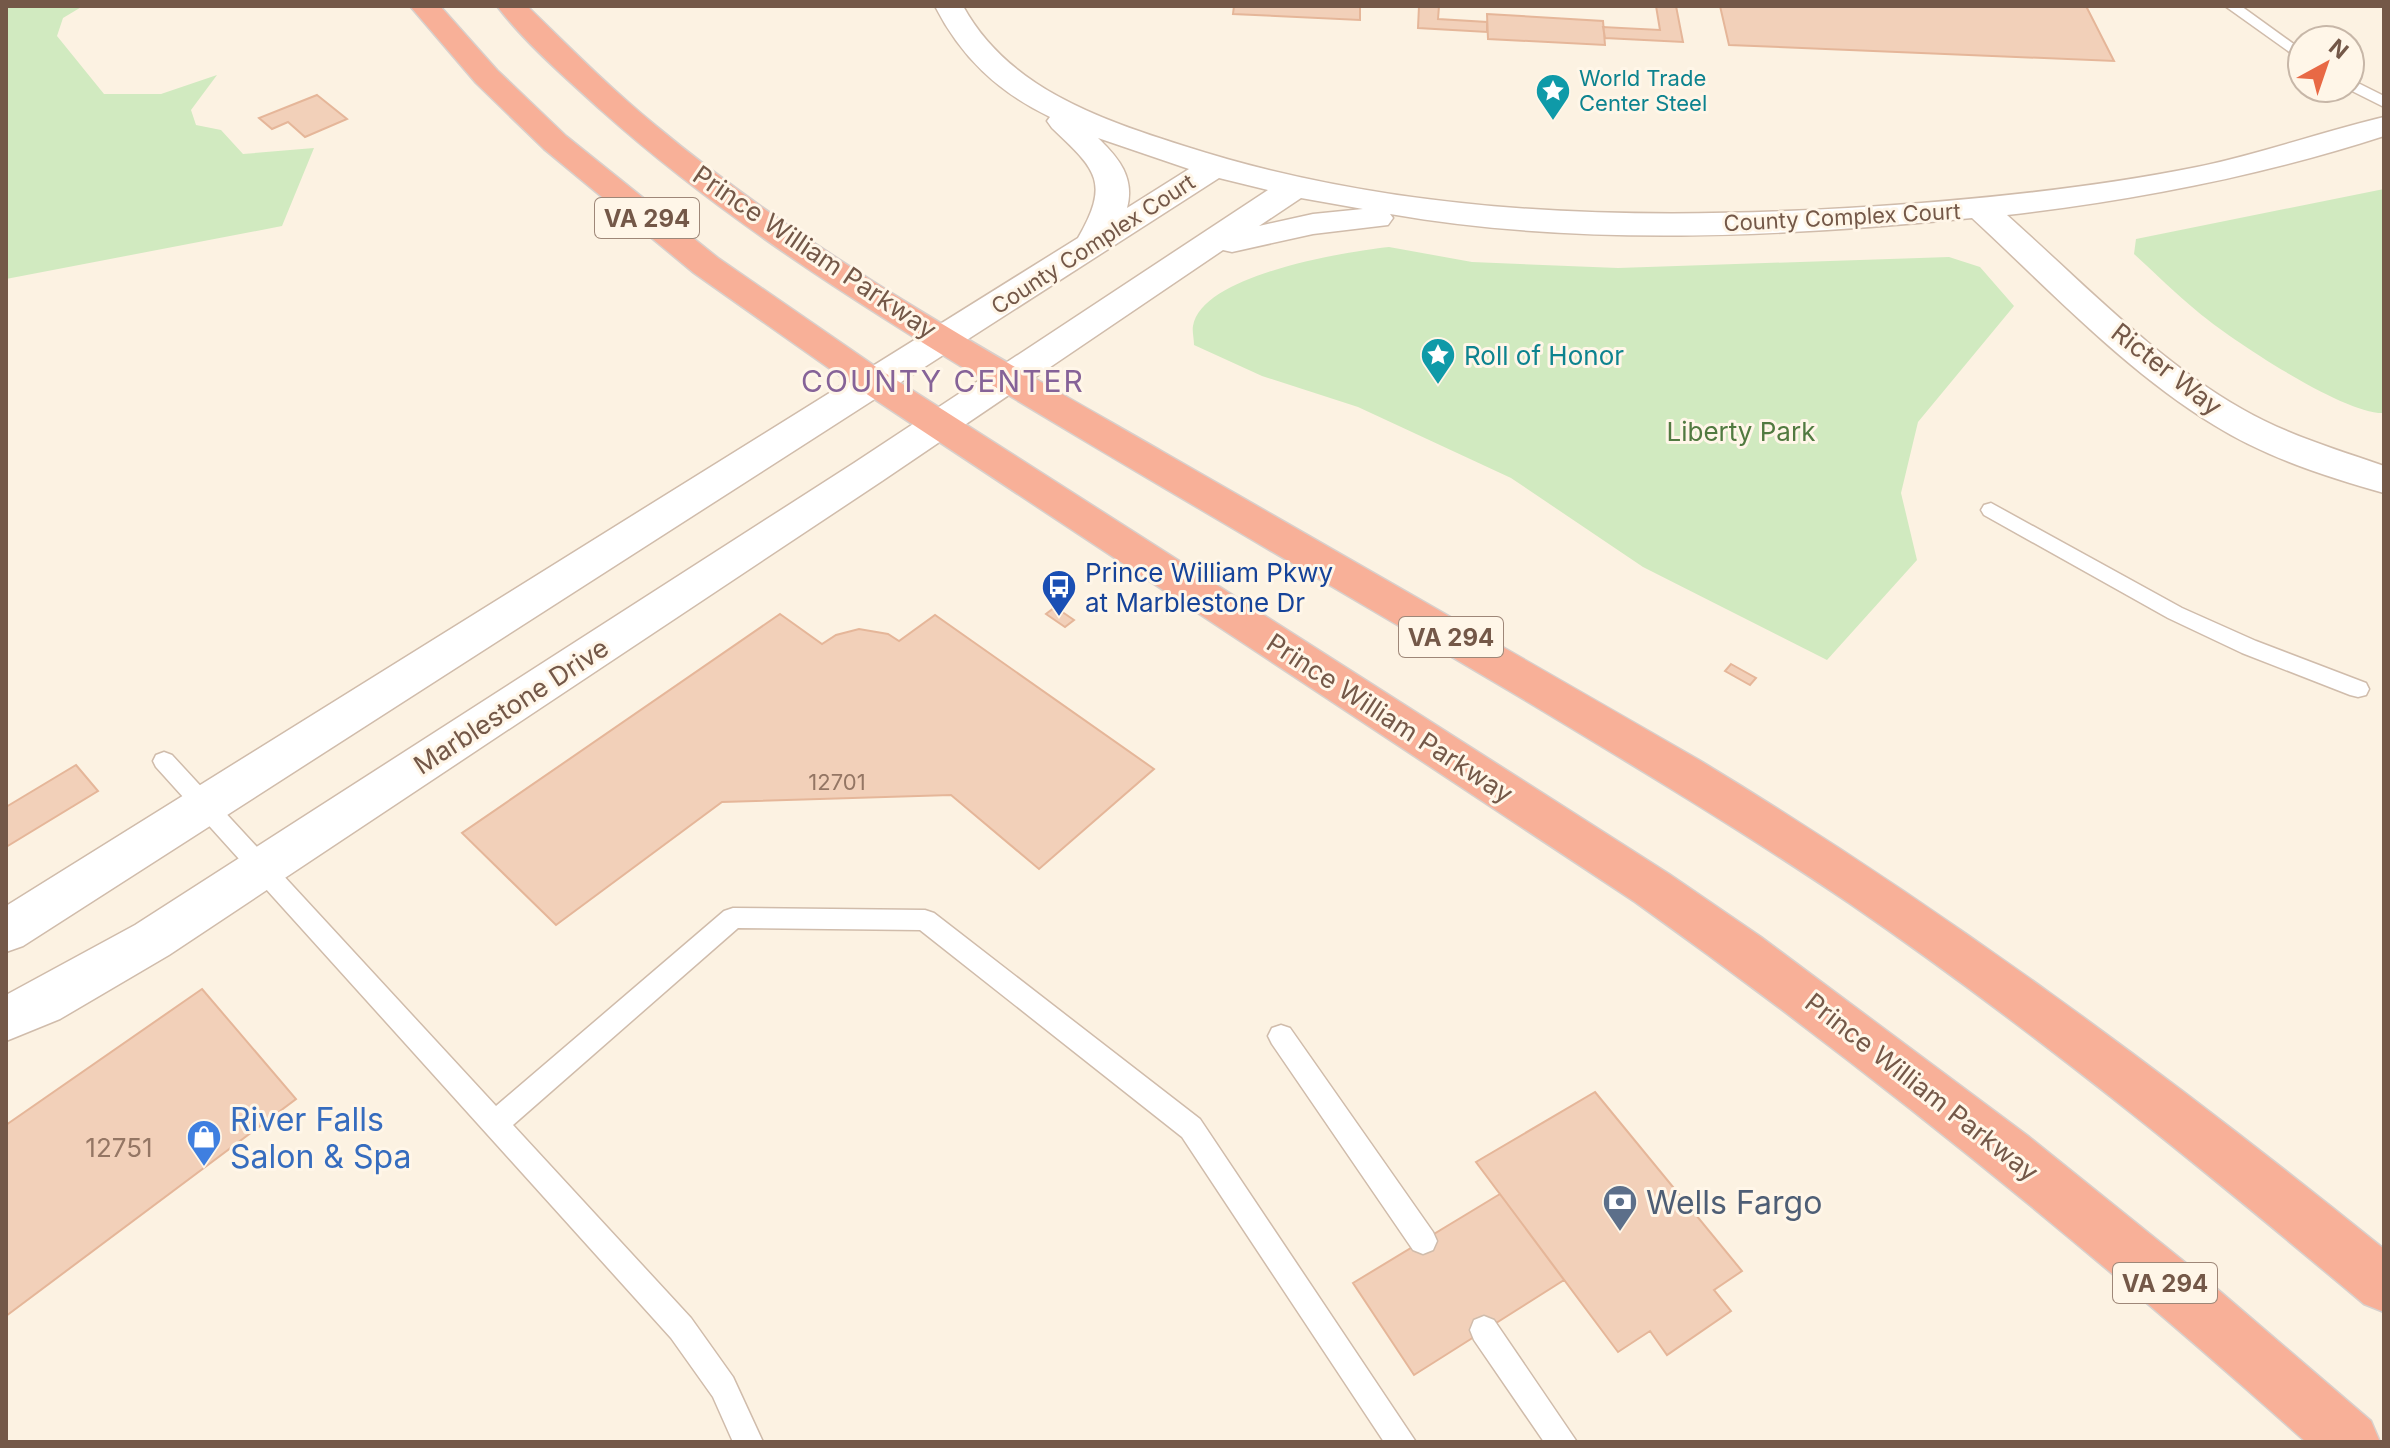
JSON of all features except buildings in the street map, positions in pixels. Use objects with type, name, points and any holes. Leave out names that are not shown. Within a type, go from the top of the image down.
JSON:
[{"type":"highway","name":"Prince William Parkway","points":[[424,6],[500,92],[621,198],[716,270],[875,383],[1639,879],[1744,952],[1988,1136],[2350,1442]]},
{"type":"highway","name":"Prince William Parkway","points":[[511,6],[541,39],[615,108],[705,179],[791,240],[943,340],[1687,775],[1829,867],[1984,973],[2174,1113],[2384,1284]]},
{"type":"street","points":[[949,6],[957,25],[973,47],[1006,79],[1045,102],[1111,132],[1214,167]]},
{"type":"street","points":[[1045,102],[1102,159],[1113,179],[1114,205],[1089,246]]},
{"type":"street","name":"County Complex Court","points":[[943,340],[1214,167],[1293,188],[1483,214],[1664,225],[1808,221],[2082,197],[2205,177],[2310,151],[2384,126]]},
{"type":"street","points":[[1008,379],[1293,188]]},
{"type":"street","name":"Ricter Way","points":[[1980,208],[2160,370],[2208,404],[2283,445],[2384,480]]},
{"type":"street","points":[[1171,269],[1229,243],[1286,229],[1394,216],[1483,214]]},
{"type":"street","points":[[6,931],[943,340]]},
{"type":"street","name":"Marblestone Drive","points":[[6,1019],[42,1003],[152,940],[1008,379]]},
{"type":"lane","points":[[2232,6],[2286,45]]},
{"type":"lane","points":[[2366,92],[2384,102]]},
{"type":"lane","points":[[1991,510],[2175,613],[2249,647],[2358,689]]},
{"type":"lane","points":[[164,761],[681,1328],[723,1387],[748,1442]]},
{"type":"lane","points":[[495,1124],[733,918],[925,920],[1191,1128],[1401,1442]]},
{"type":"lane","points":[[1281,1036],[1423,1241]]},
{"type":"lane","points":[[1484,1330],[1562,1442]]},
{"type":"green space","points":[[6,6],[83,6],[63,18],[57,36],[104,94],[161,94],[217,75],[191,110],[196,125],[221,130],[243,154],[314,148],[282,226],[6,279]]},
{"type":"green space","points":[[2384,189],[2384,413],[2343,402],[2260,356],[2198,312],[2134,254],[2136,239]]},
{"type":"green space","name":"Liberty Park","points":[[1389,247],[1472,262],[1618,268],[1949,257],[1980,267],[2014,306],[1918,422],[1901,493],[1917,560],[1827,660],[1643,567],[1511,478],[1358,407],[1262,376],[1194,345],[1193,326],[1202,308],[1221,292],[1248,279],[1310,260]]},
{"type":"place","name":"World Trade Center Steel","points":[[1553,122]]},
{"type":"place","name":"Roll of Honor","points":[[1438,386]]},
{"type":"place","name":"Prince William Pkwy at Marblestone Dr","points":[[1059,618]]},
{"type":"place","name":"River Falls Salon & Spa","points":[[204,1168]]},
{"type":"place","name":"Wells Fargo","points":[[1620,1233]]},
{"type":"district","name":"COUNTY CENTER","points":[[943,381]]}]
